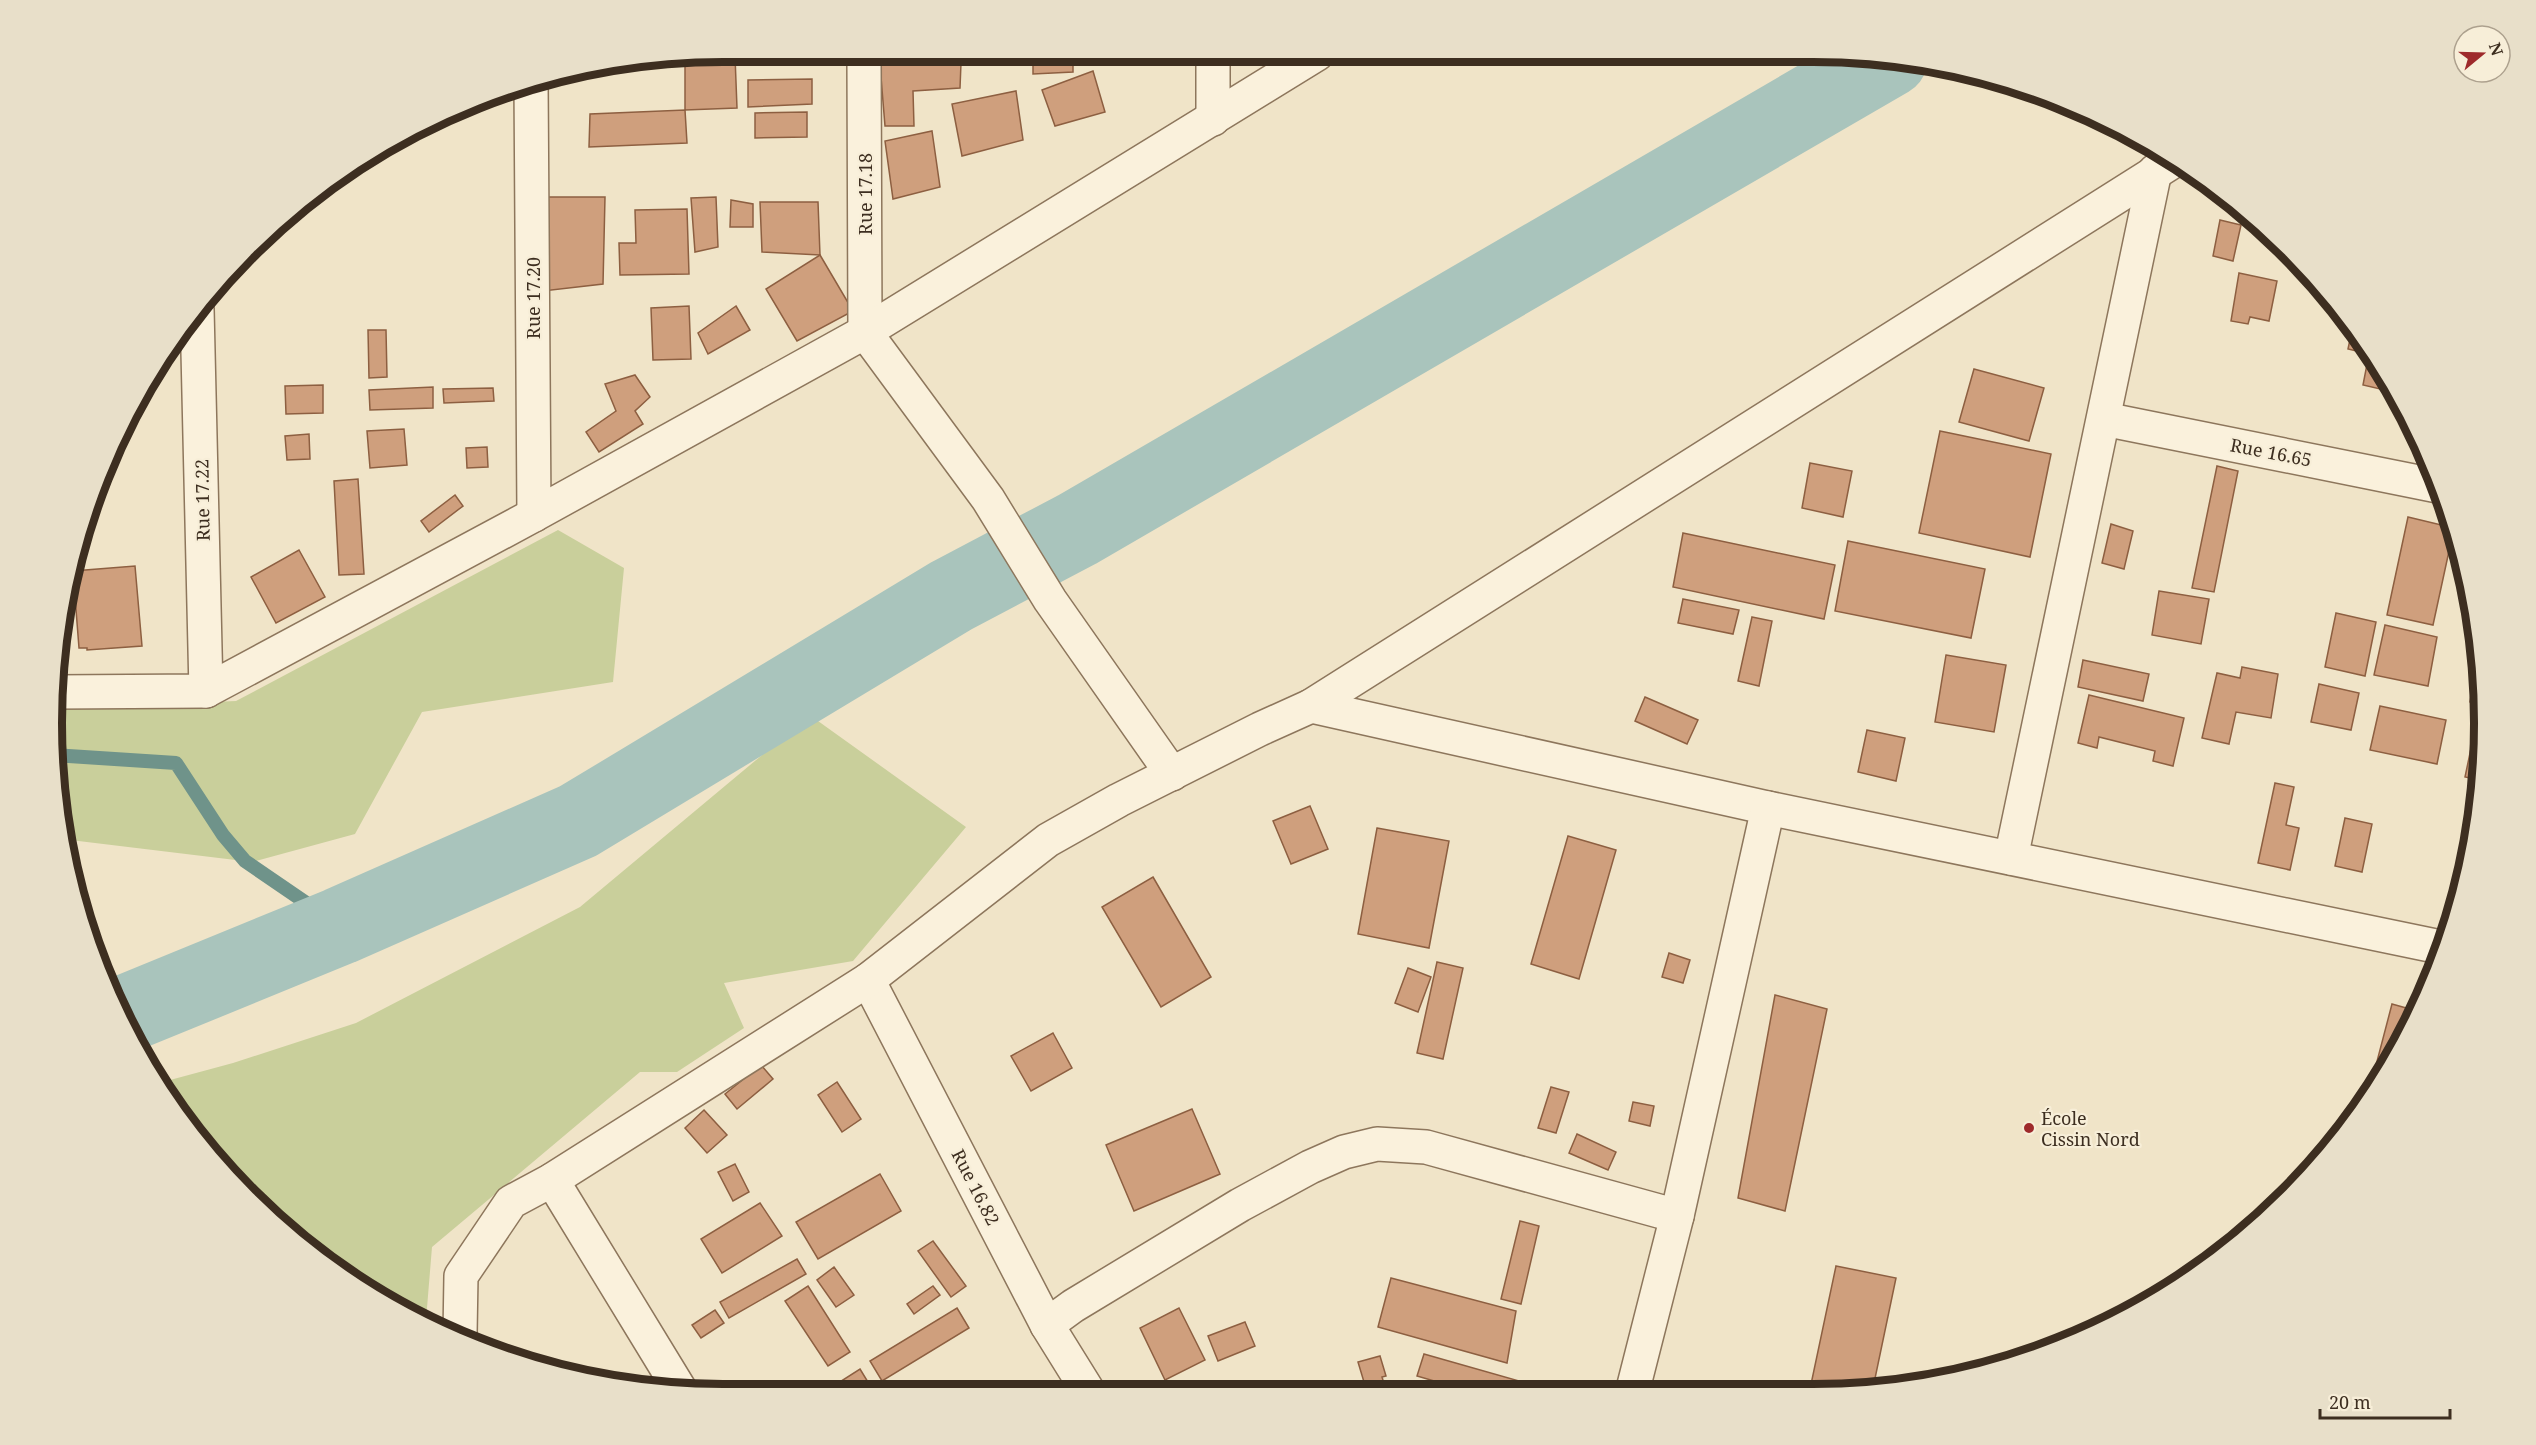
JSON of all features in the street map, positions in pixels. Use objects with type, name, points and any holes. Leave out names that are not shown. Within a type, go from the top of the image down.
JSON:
[{"type":"street","name":"Rue 17.18","points":[[864,61],[865,332]]},
{"type":"street","points":[[1213,61],[1213,119]]},
{"type":"street","points":[[63,692],[206,691],[534,515],[865,332],[1306,61]]},
{"type":"street","name":"Rue 17.20","points":[[531,90],[534,515]]},
{"type":"street","points":[[2011,858],[2104,419],[2165,166]]},
{"type":"street","points":[[460,1329],[461,1276],[511,1202],[552,1180],[868,980],[1048,840],[1260,729],[1311,706],[2165,166]]},
{"type":"street","name":"Rue 17.22","points":[[197,321],[206,691]]},
{"type":"street","points":[[865,332],[988,499],[1050,600],[1172,774]]},
{"type":"street","name":"Rue 16.65","points":[[2104,419],[2429,484]]},
{"type":"street","points":[[1311,706],[1768,808],[2435,946]]},
{"type":"street","points":[[1634,1384],[1677,1216],[1768,808]]},
{"type":"street","name":"Rue 16.82","points":[[868,980],[1047,1325],[1084,1384]]},
{"type":"street","points":[[1047,1325],[1073,1306],[1240,1205],[1344,1152],[1377,1144],[1426,1147],[1677,1216]]},
{"type":"street","points":[[552,1180],[675,1382]]},
{"type":"green space","points":[[558,530],[624,568],[613,682],[422,712],[355,834],[252,862],[72,840],[63,766],[62,709],[236,701]]},
{"type":"green space","points":[[818,721],[966,827],[853,961],[724,983],[744,1028],[677,1072],[640,1072],[432,1247],[427,1313],[355,1272],[287,1219],[255,1190],[226,1158],[198,1125],[167,1081],[233,1063],[356,1023],[580,907],[792,730]]},
{"type":"building","points":[[735,61],[737,108],[685,110],[685,63]]},
{"type":"building","points":[[1033,61],[1073,61],[1073,72],[1033,74]]},
{"type":"building","points":[[961,63],[960,88],[913,91],[914,126],[885,126],[880,65]]},
{"type":"building","points":[[1093,71],[1105,112],[1055,126],[1042,90]]},
{"type":"building","points":[[812,79],[812,104],[748,107],[748,80]]},
{"type":"building","points":[[1016,91],[1023,140],[962,156],[952,104]]},
{"type":"building","points":[[685,110],[687,143],[589,147],[590,114]]},
{"type":"building","points":[[807,112],[807,137],[755,138],[755,113]]},
{"type":"building","points":[[932,131],[940,187],[893,199],[885,141]]},
{"type":"building","points":[[542,197],[605,197],[603,284],[543,291]]},
{"type":"building","points":[[716,197],[718,247],[695,252],[691,198]]},
{"type":"building","points":[[731,200],[753,204],[753,227],[730,227]]},
{"type":"building","points":[[760,202],[818,202],[820,255],[762,252]]},
{"type":"building","points":[[687,209],[689,274],[620,275],[619,243],[636,243],[635,210]]},
{"type":"building","points":[[2220,220],[2241,225],[2233,261],[2213,256]]},
{"type":"building","points":[[820,255],[853,311],[797,341],[766,289]]},
{"type":"building","points":[[2239,273],[2277,281],[2269,321],[2250,317],[2248,324],[2231,321]]},
{"type":"building","points":[[689,306],[691,359],[653,360],[651,308]]},
{"type":"building","points":[[736,306],[750,330],[708,354],[698,333]]},
{"type":"building","points":[[368,330],[386,330],[387,377],[369,378]]},
{"type":"building","points":[[2350,337],[2361,352],[2348,349]]},
{"type":"building","points":[[2367,362],[2385,390],[2363,385]]},
{"type":"building","points":[[1974,369],[2044,388],[2029,441],[1959,422]]},
{"type":"building","points":[[635,375],[650,397],[635,411],[643,424],[599,452],[586,432],[616,411],[605,384]]},
{"type":"building","points":[[323,385],[323,413],[286,414],[285,386]]},
{"type":"building","points":[[433,387],[433,408],[370,410],[369,390]]},
{"type":"building","points":[[493,388],[494,401],[444,403],[443,389]]},
{"type":"building","points":[[404,429],[407,465],[370,468],[367,431]]},
{"type":"building","points":[[1940,431],[2051,454],[2030,557],[1919,533]]},
{"type":"building","points":[[309,434],[310,459],[287,460],[285,436]]},
{"type":"building","points":[[487,447],[488,467],[467,468],[466,448]]},
{"type":"building","points":[[1810,463],[1852,471],[1843,517],[1802,508]]},
{"type":"building","points":[[2217,466],[2238,471],[2214,592],[2192,588]]},
{"type":"building","points":[[358,479],[364,574],[339,575],[334,481]]},
{"type":"building","points":[[455,495],[463,506],[429,532],[421,521]]},
{"type":"building","points":[[2408,517],[2444,526],[2450,545],[2433,625],[2387,615]]},
{"type":"building","points":[[2111,524],[2133,531],[2124,569],[2102,563]]},
{"type":"building","points":[[1683,533],[1835,565],[1824,619],[1673,587]]},
{"type":"building","points":[[1848,541],[1985,569],[1971,638],[1835,611]]},
{"type":"building","points":[[299,550],[325,597],[276,623],[251,577]]},
{"type":"building","points":[[135,566],[142,646],[87,650],[87,648],[79,648],[75,591],[79,570]]},
{"type":"building","points":[[2159,591],[2209,599],[2201,644],[2152,635]]},
{"type":"building","points":[[1683,599],[1739,610],[1733,634],[1678,623]]},
{"type":"building","points":[[2336,613],[2376,622],[2365,676],[2325,667]]},
{"type":"building","points":[[1752,617],[1772,621],[1759,686],[1738,681]]},
{"type":"building","points":[[2385,625],[2437,637],[2428,686],[2374,675]]},
{"type":"building","points":[[1946,655],[2006,665],[1994,732],[1935,722]]},
{"type":"building","points":[[2083,660],[2149,674],[2143,701],[2078,687]]},
{"type":"building","points":[[2242,667],[2278,674],[2271,718],[2236,712],[2229,744],[2202,738],[2217,673],[2240,678]]},
{"type":"building","points":[[2319,684],[2359,693],[2351,730],[2311,722]]},
{"type":"building","points":[[2473,685],[2474,703],[2470,702]]},
{"type":"building","points":[[2089,695],[2184,718],[2173,766],[2153,761],[2155,751],[2099,737],[2097,748],[2078,743]]},
{"type":"building","points":[[1645,697],[1698,720],[1687,744],[1635,721]]},
{"type":"building","points":[[2380,706],[2446,720],[2437,764],[2370,750]]},
{"type":"building","points":[[1867,730],[1905,738],[1896,781],[1858,772]]},
{"type":"building","points":[[2474,736],[2472,778],[2465,777]]},
{"type":"building","points":[[2275,783],[2294,787],[2286,825],[2299,828],[2290,870],[2258,863]]},
{"type":"building","points":[[1310,806],[1328,849],[1291,864],[1273,821]]},
{"type":"building","points":[[2345,818],[2372,824],[2362,872],[2335,866]]},
{"type":"building","points":[[1377,828],[1449,841],[1429,948],[1358,934]]},
{"type":"building","points":[[1568,836],[1616,850],[1579,979],[1531,964]]},
{"type":"building","points":[[1153,877],[1211,977],[1161,1007],[1102,907]]},
{"type":"building","points":[[1669,953],[1690,960],[1683,983],[1662,977]]},
{"type":"building","points":[[1437,962],[1463,968],[1443,1059],[1417,1053]]},
{"type":"building","points":[[1408,968],[1431,977],[1418,1012],[1395,1003]]},
{"type":"building","points":[[1775,995],[1827,1009],[1785,1211],[1738,1198]]},
{"type":"building","points":[[2392,1004],[2409,1009],[2386,1053],[2374,1072]]},
{"type":"building","points":[[1053,1033],[1072,1068],[1031,1091],[1011,1056]]},
{"type":"building","points":[[761,1065],[773,1079],[737,1109],[725,1094]]},
{"type":"building","points":[[837,1082],[861,1119],[842,1132],[818,1095]]},
{"type":"building","points":[[1551,1087],[1569,1092],[1556,1133],[1538,1128]]},
{"type":"building","points":[[1633,1102],[1654,1106],[1650,1126],[1629,1121]]},
{"type":"building","points":[[1192,1109],[1220,1174],[1134,1211],[1106,1145]]},
{"type":"building","points":[[704,1110],[727,1135],[707,1153],[685,1128]]},
{"type":"building","points":[[1577,1134],[1616,1152],[1608,1170],[1569,1153]]},
{"type":"building","points":[[735,1164],[749,1192],[733,1201],[718,1172]]},
{"type":"building","points":[[880,1174],[901,1211],[818,1259],[796,1222]]},
{"type":"building","points":[[760,1203],[782,1236],[722,1273],[701,1239]]},
{"type":"building","points":[[1520,1221],[1539,1226],[1521,1304],[1501,1299]]},
{"type":"building","points":[[933,1241],[966,1286],[951,1297],[918,1251]]},
{"type":"building","points":[[797,1259],[806,1274],[729,1318],[720,1302]]},
{"type":"building","points":[[1836,1266],[1896,1278],[1875,1380],[1811,1384]]},
{"type":"building","points":[[834,1267],[854,1295],[836,1307],[817,1280]]},
{"type":"building","points":[[1391,1278],[1516,1311],[1507,1363],[1378,1327]]},
{"type":"building","points":[[808,1286],[850,1352],[828,1366],[785,1301]]},
{"type":"building","points":[[933,1286],[940,1295],[914,1314],[907,1304]]},
{"type":"building","points":[[957,1308],[969,1328],[882,1381],[870,1361]]},
{"type":"building","points":[[1179,1308],[1205,1360],[1165,1380],[1140,1328]]},
{"type":"building","points":[[715,1310],[724,1323],[701,1338],[692,1325]]},
{"type":"building","points":[[1245,1322],[1255,1346],[1218,1361],[1208,1336]]},
{"type":"building","points":[[1424,1354],[1530,1384],[1444,1384],[1417,1376]]},
{"type":"building","points":[[1380,1356],[1386,1376],[1382,1377],[1384,1384],[1357,1384],[1364,1382],[1358,1362]]},
{"type":"building","points":[[860,1369],[869,1384],[837,1384]]},
{"type":"waterway","points":[[129,1012],[340,926],[578,821],[951,596],[1078,529],[1877,65]]},
{"type":"waterway","points":[[63,756],[176,763],[223,835],[245,861],[340,926]]},
{"type":"place","name":"École Cissin Nord","points":[[2029,1128]]}]
